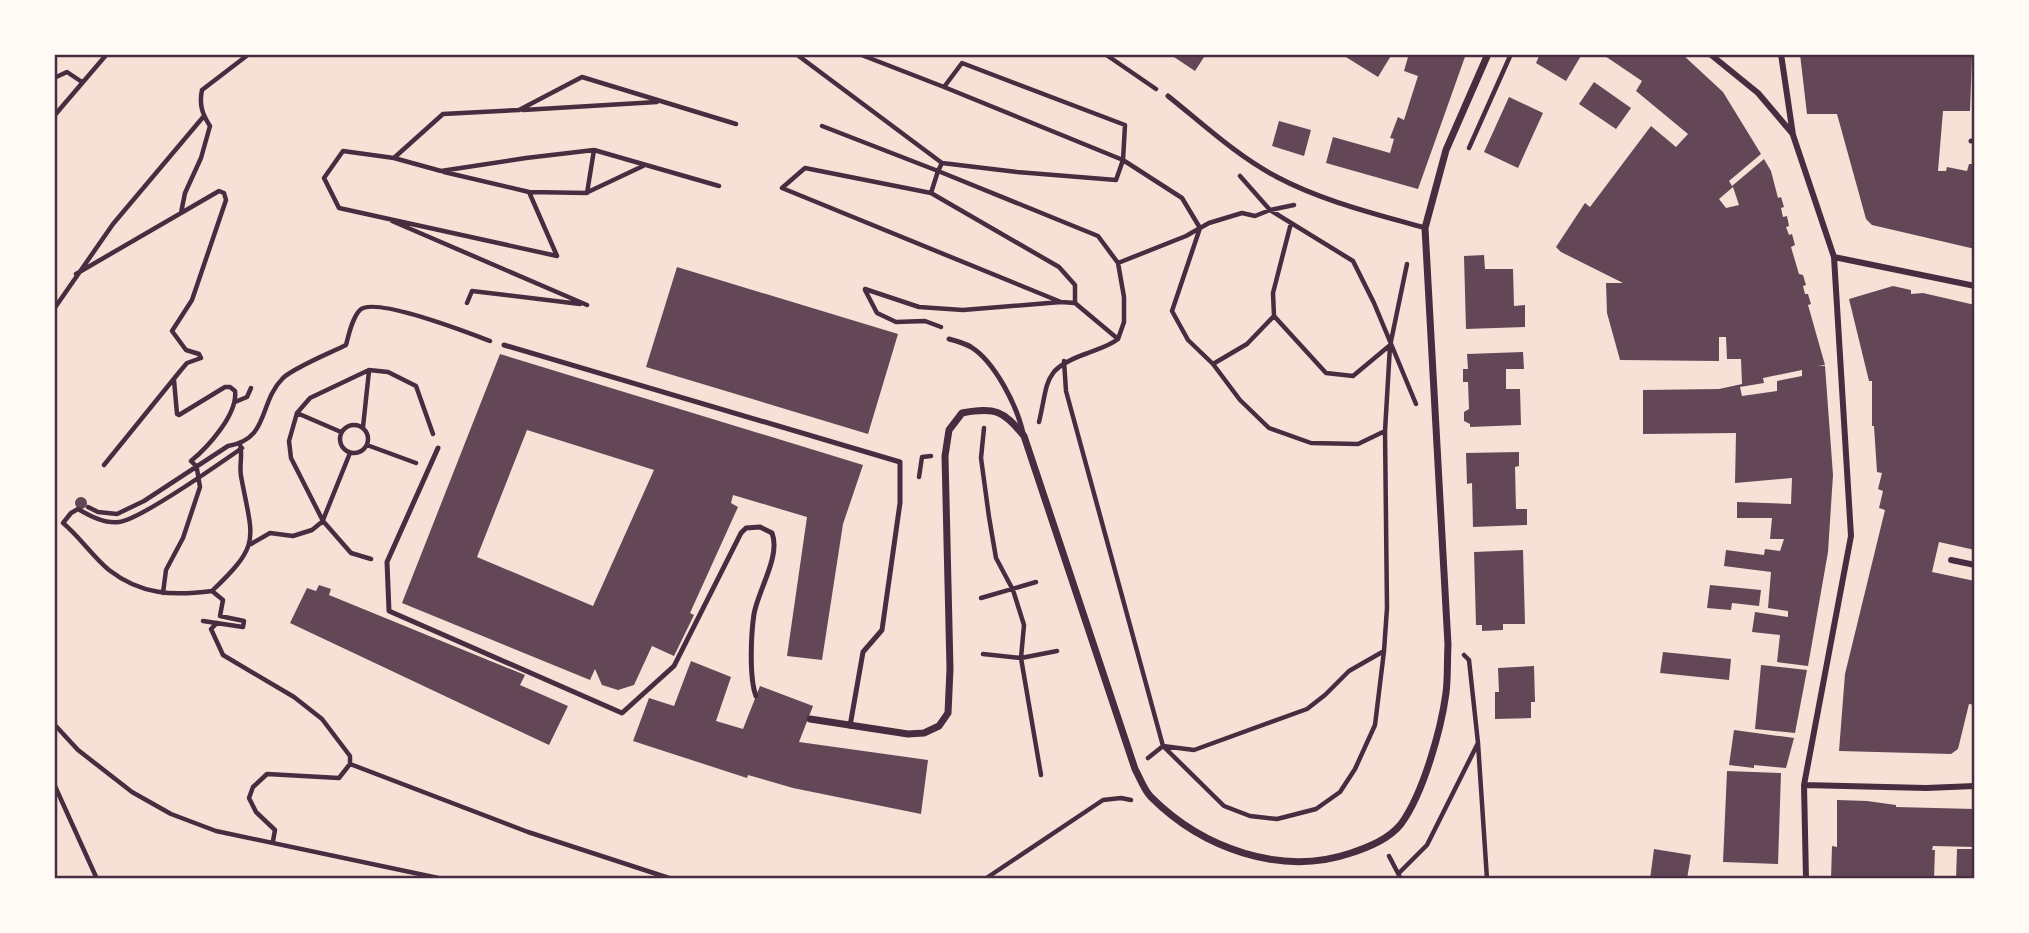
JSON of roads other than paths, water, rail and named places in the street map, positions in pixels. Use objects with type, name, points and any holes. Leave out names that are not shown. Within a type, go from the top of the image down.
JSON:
[{"type":"street","points":[[810,719],[908,734],[924,733],[939,726],[948,713],[950,669],[945,456],[949,430],[962,413],[985,408],[1009,418],[1024,436],[1135,769],[1149,795],[1196,833],[1238,853],[1282,860],[1334,859],[1378,843],[1400,825],[1423,782],[1446,694],[1448,645],[1425,228],[1446,150],[1488,54]]},
{"type":"street","points":[[1710,54],[1758,93],[1793,135]]},
{"type":"street","points":[[1781,54],[1793,135],[1834,257],[1851,536],[1804,785],[1806,879]]},
{"type":"street","points":[[1834,257],[1975,286]]},
{"type":"street","points":[[1951,560],[1975,565]]},
{"type":"street","points":[[1804,785],[1926,788],[1975,786]]},
{"type":"lane","points":[[1168,96],[1238,152],[1275,176],[1305,190],[1425,228]]},
{"type":"lane","points":[[949,339],[972,348],[982,357],[1011,397],[1024,436]]},
{"type":"lane","points":[[504,345],[900,463],[900,503],[883,630],[863,652],[850,726]]},
{"type":"lane","points":[[438,448],[387,562],[389,611],[622,713],[674,666],[741,533],[746,528],[761,527],[772,533],[775,548],[754,613],[751,684],[756,696]]}]
